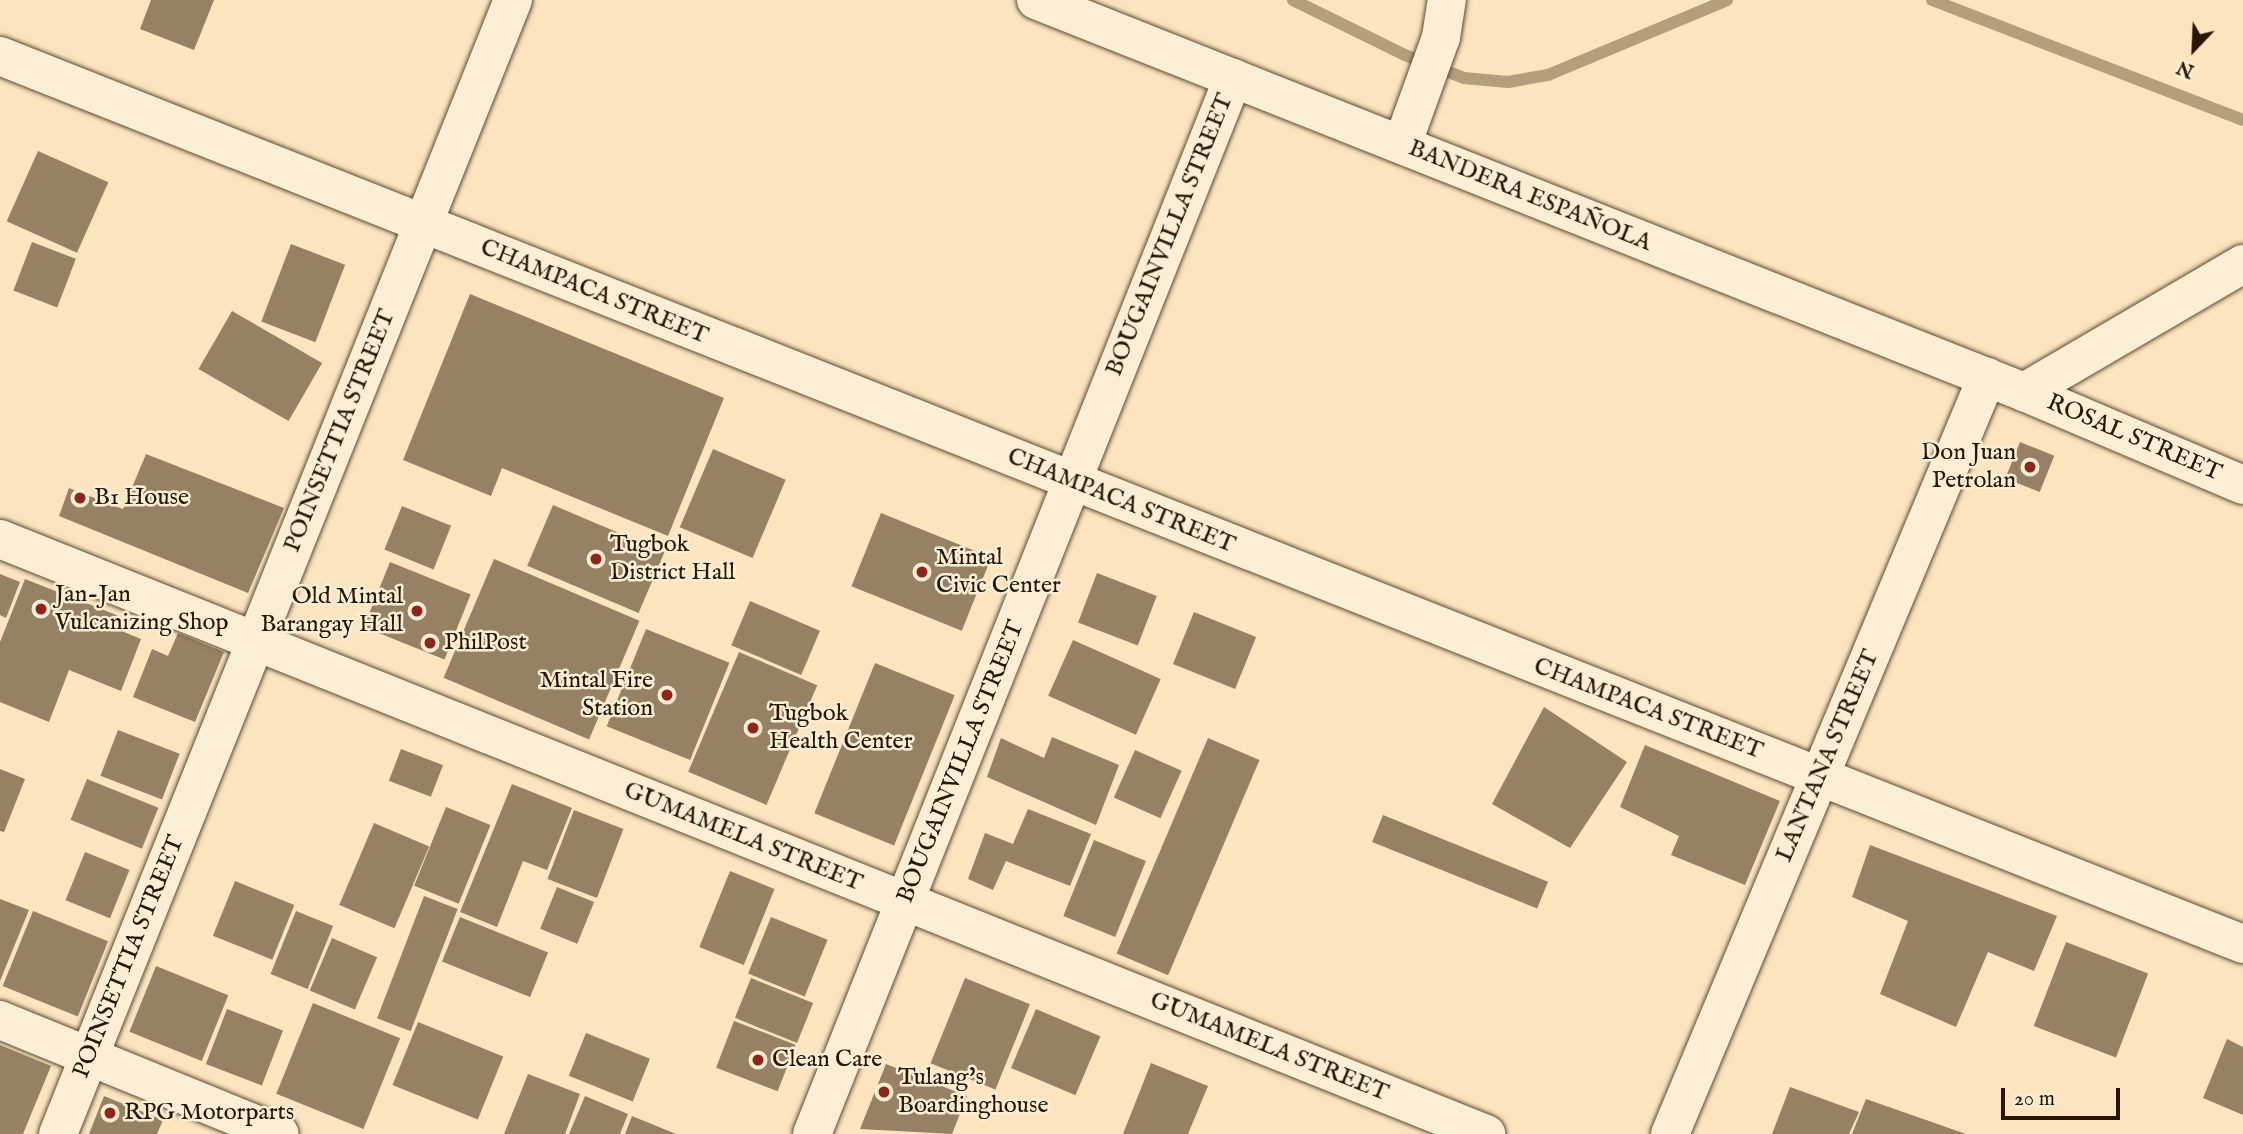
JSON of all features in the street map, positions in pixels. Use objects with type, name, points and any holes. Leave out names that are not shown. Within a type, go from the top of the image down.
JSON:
[{"type":"street","name":"POINSETTIA STREET","points":[[58,1134],[513,0]]},
{"type":"street","name":"BANDERA ESPAÑOLA","points":[[1036,0],[2024,392]]},
{"type":"street","points":[[1402,145],[1441,37],[1447,0]]},
{"type":"street","name":"CHAMPACA STREET","points":[[0,57],[2243,944]]},
{"type":"street","name":"BOUGAINVILLA STREET","points":[[812,1134],[1233,78]]},
{"type":"street","points":[[2024,392],[2243,264]]},
{"type":"street","name":"LANTANA STREET","points":[[1670,1134],[1987,377]]},
{"type":"street","name":"ROSAL STREET","points":[[2024,392],[2243,485]]},
{"type":"street","name":"GUMAMELA STREET","points":[[0,539],[1486,1134]]},
{"type":"street","points":[[0,1020],[279,1134]]},
{"type":"building","points":[[151,0],[214,0],[194,50],[140,29]]},
{"type":"building","points":[[38,151],[108,182],[77,253],[7,221]]},
{"type":"building","points":[[32,242],[76,259],[57,307],[13,291]]},
{"type":"building","points":[[291,244],[345,265],[315,342],[261,321]]},
{"type":"building","points":[[470,294],[724,398],[668,536],[502,468],[491,496],[403,460]]},
{"type":"building","points":[[232,311],[322,363],[289,421],[198,369]]},
{"type":"building","name":"Don Juan Petrolan","points":[[2020,442],[2054,456],[2040,492],[2005,478]]},
{"type":"building","points":[[713,449],[786,480],[753,558],[680,527]]},
{"type":"building","points":[[146,454],[284,508],[248,593],[59,516],[69,488],[123,509]]},
{"type":"building","name":"Tugbok District Hall","points":[[553,505],[664,552],[639,613],[527,566]]},
{"type":"building","points":[[402,506],[451,526],[434,569],[384,550]]},
{"type":"building","name":"Mintal Civic Center","points":[[881,513],[991,558],[962,631],[851,586]]},
{"type":"building","points":[[494,559],[639,621],[589,739],[444,678]]},
{"type":"building","name":"Old Mintal Barangay Hall","points":[[390,562],[471,595],[444,659],[364,627]]},
{"type":"building","points":[[1097,573],[1157,596],[1138,645],[1078,622]]},
{"type":"building","points":[[0,574],[20,582],[6,618],[0,615]]},
{"type":"building","points":[[25,579],[129,620],[124,632],[141,639],[121,691],[69,670],[49,722],[0,702],[0,642]]},
{"type":"building","points":[[750,601],[820,631],[801,675],[731,645]]},
{"type":"building","points":[[1194,612],[1256,637],[1235,689],[1173,664]]},
{"type":"building","name":"Mintal Fire Station","points":[[646,629],[729,663],[690,760],[607,726]]},
{"type":"building","points":[[178,633],[224,652],[195,722],[133,697],[152,649],[168,656]]},
{"type":"building","points":[[1073,640],[1161,679],[1136,735],[1048,696]]},
{"type":"building","name":"Tugbok Health Center","points":[[739,652],[817,685],[766,805],[688,772]]},
{"type":"building","points":[[875,663],[955,695],[894,845],[814,813]]},
{"type":"building","points":[[1544,707],[1627,762],[1570,848],[1492,804]]},
{"type":"building","points":[[118,730],[180,754],[162,799],[100,776]]},
{"type":"building","points":[[1052,737],[1119,765],[1096,825],[987,777],[1001,738],[1044,758]]},
{"type":"building","points":[[1208,738],[1260,760],[1168,975],[1117,953]]},
{"type":"building","points":[[1645,745],[1780,801],[1745,885],[1671,855],[1679,836],[1620,807]]},
{"type":"building","points":[[401,749],[443,765],[431,797],[389,781]]},
{"type":"building","points":[[1135,750],[1182,771],[1160,818],[1114,798]]},
{"type":"building","points":[[0,769],[25,779],[4,832],[0,831]]},
{"type":"building","points":[[87,779],[158,808],[142,849],[71,820]]},
{"type":"building","points":[[512,784],[572,808],[547,870],[523,861],[497,927],[460,912]]},
{"type":"building","points":[[446,807],[491,825],[459,904],[414,886]]},
{"type":"building","points":[[1028,809],[1091,834],[1070,886],[1006,861],[993,890],[968,879],[985,833],[1013,844]]},
{"type":"building","points":[[574,810],[623,829],[597,898],[547,879]]},
{"type":"building","points":[[1383,815],[1548,882],[1537,909],[1372,842]]},
{"type":"building","points":[[374,823],[429,846],[394,928],[339,905]]},
{"type":"building","points":[[1094,840],[1146,861],[1115,937],[1063,916]]},
{"type":"building","points":[[1870,845],[2057,916],[2034,971],[1988,952],[1956,1027],[1880,994],[1908,921],[1852,897]]},
{"type":"building","points":[[85,852],[130,870],[110,918],[66,900]]},
{"type":"building","points":[[730,871],[775,889],[744,965],[699,947]]},
{"type":"building","points":[[235,881],[294,905],[272,960],[213,936]]},
{"type":"building","points":[[557,887],[594,902],[577,944],[540,929]]},
{"type":"building","points":[[424,896],[458,909],[411,1031],[377,1018]]},
{"type":"building","points":[[0,899],[29,910],[0,981]]},
{"type":"building","points":[[33,911],[108,941],[78,1016],[3,986]]},
{"type":"building","points":[[296,911],[333,926],[308,989],[271,974]]},
{"type":"building","points":[[460,917],[548,953],[530,997],[442,962]]},
{"type":"building","points":[[771,917],[828,940],[805,996],[748,974]]},
{"type":"building","points":[[332,938],[377,957],[355,1010],[310,990]]},
{"type":"building","points":[[2066,942],[2148,974],[2116,1058],[2034,1026]]},
{"type":"building","points":[[156,966],[228,995],[202,1061],[129,1032]]},
{"type":"building","points":[[751,978],[813,1003],[797,1043],[735,1018]]},
{"type":"building","points":[[965,978],[1030,1004],[995,1090],[931,1063]]},
{"type":"building","points":[[313,1003],[400,1038],[363,1129],[276,1094]]},
{"type":"building","points":[[227,1009],[283,1031],[262,1086],[206,1064]]},
{"type":"building","points":[[1036,1009],[1100,1036],[1075,1095],[1011,1068]]},
{"type":"building","points":[[734,1021],[796,1045],[778,1091],[716,1068]]},
{"type":"building","points":[[418,1022],[503,1056],[478,1120],[393,1085]]},
{"type":"building","points":[[586,1033],[650,1059],[633,1101],[569,1076]]},
{"type":"building","points":[[2227,1039],[2243,1047],[2243,1115],[2203,1098]]},
{"type":"building","points":[[0,1045],[51,1066],[23,1134],[0,1134]]},
{"type":"building","points":[[1151,1063],[1208,1086],[1188,1134],[1123,1134]]},
{"type":"building","points":[[886,1064],[967,1096],[952,1134],[860,1129]]},
{"type":"building","points":[[528,1074],[580,1094],[565,1134],[504,1134]]},
{"type":"building","points":[[1790,1087],[1859,1112],[1849,1134],[1772,1134]]},
{"type":"building","points":[[104,1096],[163,1120],[157,1134],[89,1134]]},
{"type":"building","points":[[585,1096],[628,1114],[620,1134],[569,1134]]},
{"type":"building","points":[[1866,1099],[1966,1134],[1852,1134]]},
{"type":"building","points":[[632,1116],[676,1134],[625,1134]]},
{"type":"waterway","points":[[1293,0],[1405,55],[1464,78],[1508,82],[1548,75],[1727,0]]},
{"type":"waterway","points":[[1932,0],[2243,120]]},
{"type":"place","name":"Don Juan Petrolan","points":[[2030,467]]},
{"type":"place","name":"B1 House","points":[[80,498]]},
{"type":"place","name":"Tugbok District Hall","points":[[596,559]]},
{"type":"place","name":"Mintal Civic Center","points":[[922,572]]},
{"type":"place","name":"Jan-Jan Vulcanizing Shop","points":[[41,609]]},
{"type":"place","name":"Old Mintal Barangay Hall","points":[[417,611]]},
{"type":"place","name":"PhilPost","points":[[430,643]]},
{"type":"place","name":"Mintal Fire Station","points":[[667,695]]},
{"type":"place","name":"Tugbok Health Center","points":[[753,728]]},
{"type":"place","name":"Clean Care","points":[[758,1060]]},
{"type":"place","name":"Tulang's Boardinghouse","points":[[884,1092]]},
{"type":"place","name":"RPG Motorparts","points":[[110,1113]]}]
